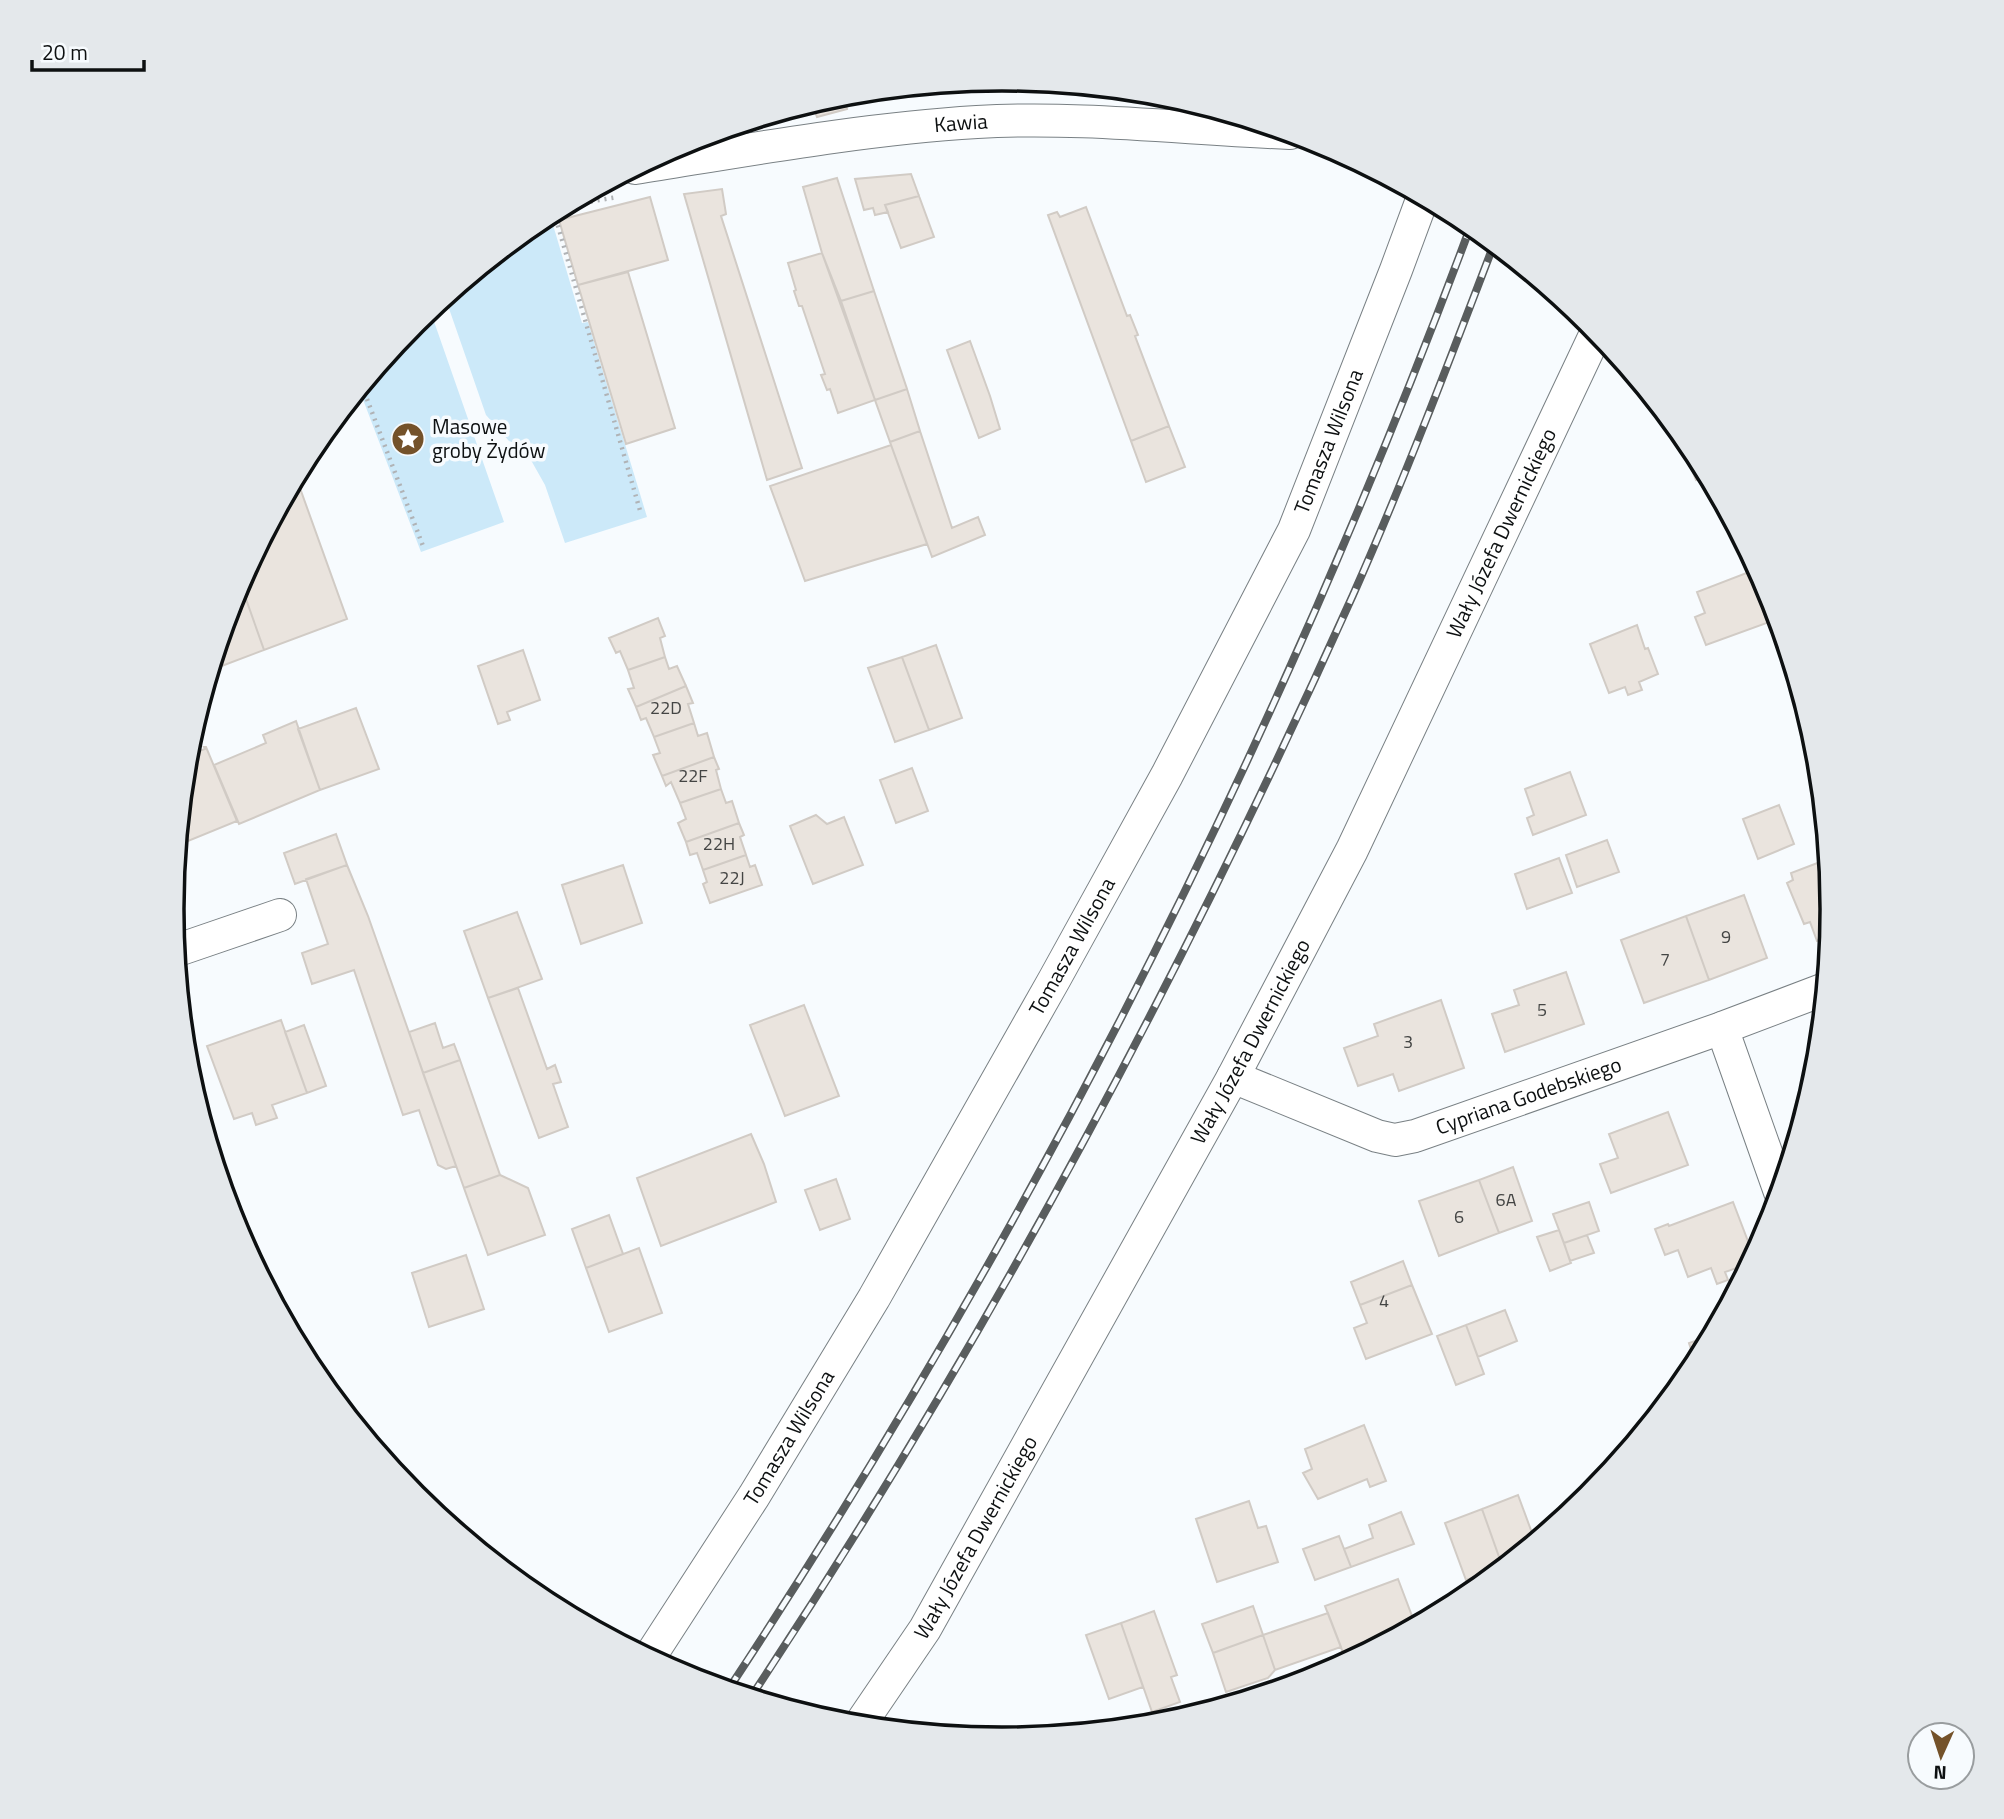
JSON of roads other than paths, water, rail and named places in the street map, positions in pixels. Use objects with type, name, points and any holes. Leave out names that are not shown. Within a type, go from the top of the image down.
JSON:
[{"type":"street","name":"Kawia","points":[[667,163],[808,141],[977,122],[1069,120],[1254,131]]},
{"type":"street","name":"Tomasza Wilsona","points":[[654,1650],[754,1496],[874,1298],[1167,775],[1294,530],[1420,206]]},
{"type":"street","name":"Wały Józefa Dwernickiego","points":[[866,1716],[925,1629],[1233,1077],[1352,850],[1592,342]]},
{"type":"street","points":[[185,948],[280,915]]},
{"type":"street","name":"Cypriana Godebskiego","points":[[1233,1077],[1377,1136],[1395,1140],[1415,1136],[1816,993]]},
{"type":"street","points":[[1722,1028],[1775,1178]]},
{"type":"railway","points":[[733,1683],[839,1516],[945,1340],[1046,1161],[1141,979],[1231,794],[1317,607],[1396,418],[1467,236]]},
{"type":"railway","points":[[756,1690],[919,1431],[998,1295],[1148,1020],[1219,880],[1353,595],[1408,465],[1490,253]]},
{"type":"place","name":"Masowe groby Żydów","points":[[408,439]]}]
